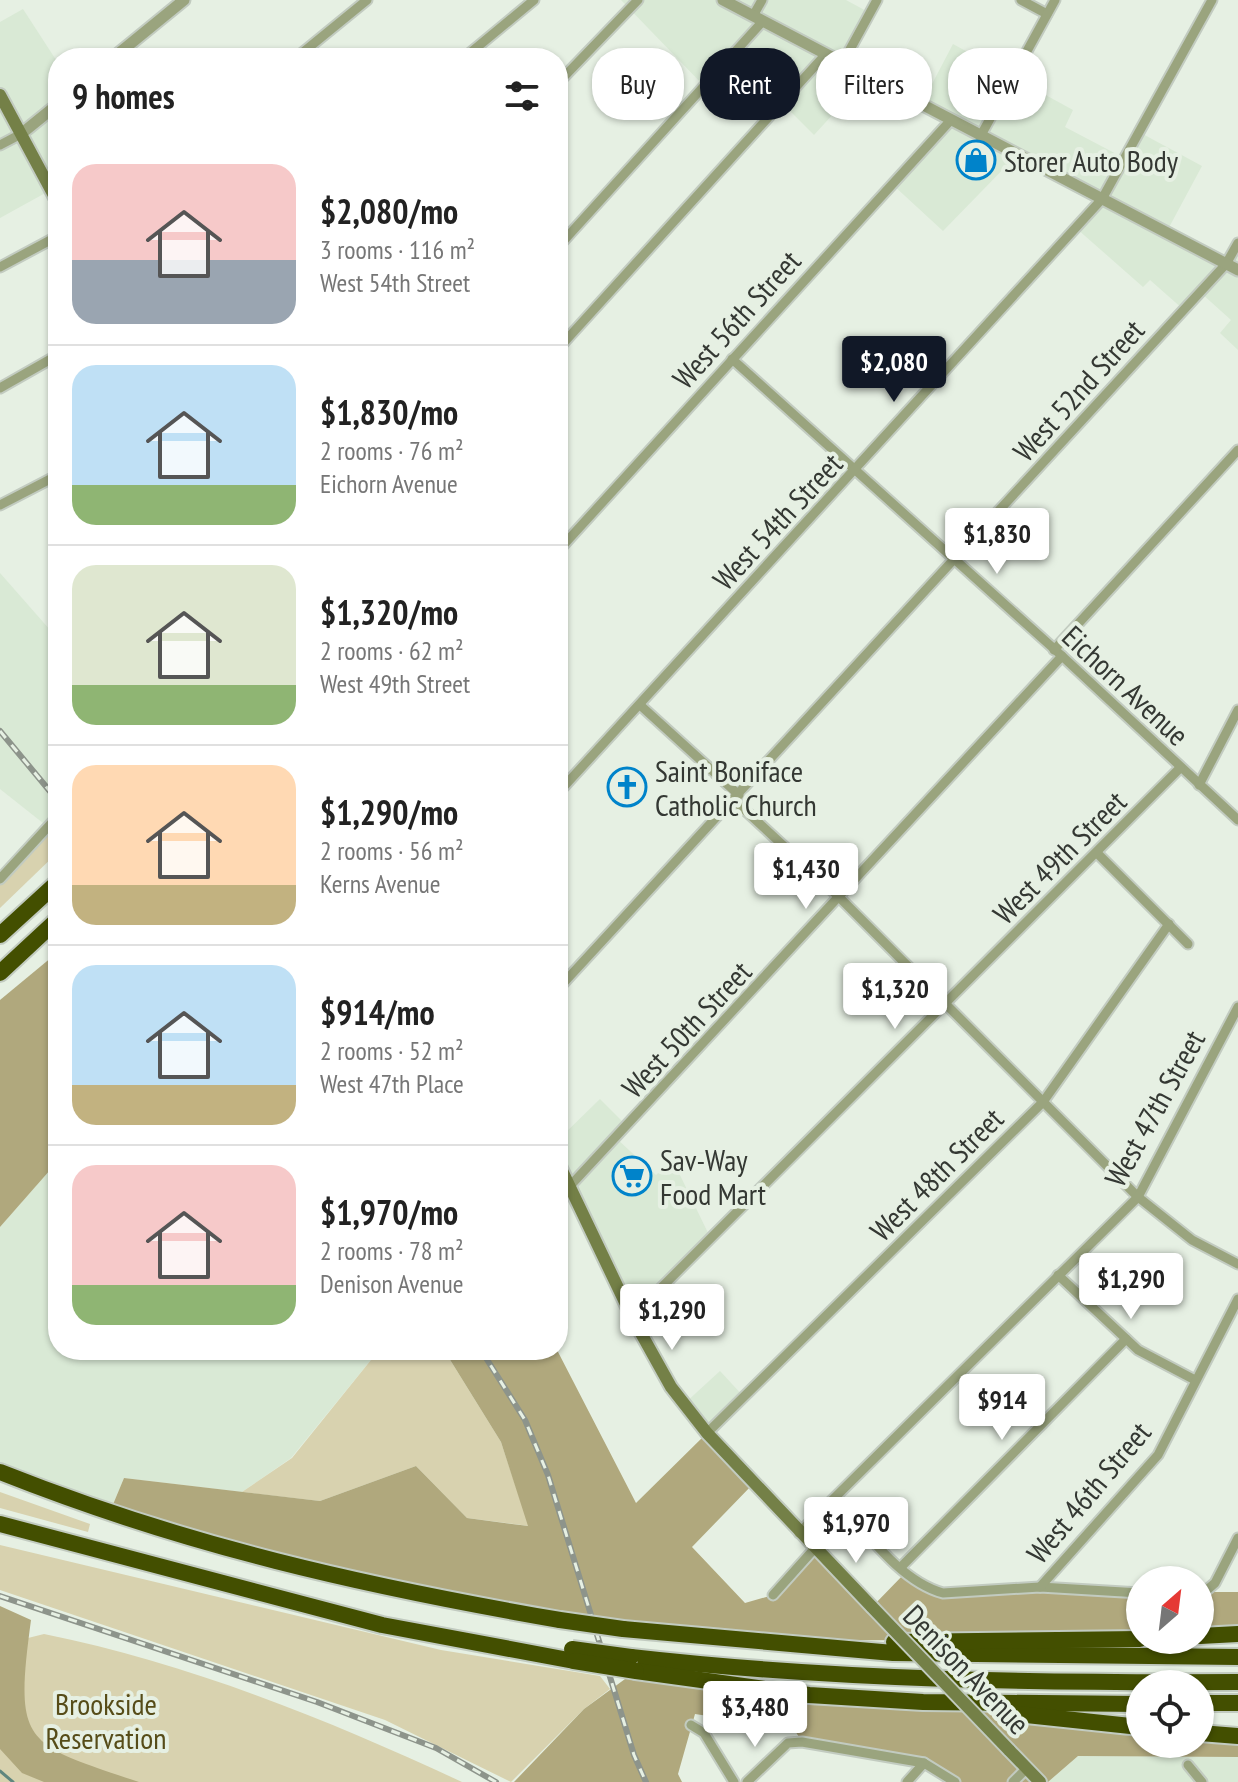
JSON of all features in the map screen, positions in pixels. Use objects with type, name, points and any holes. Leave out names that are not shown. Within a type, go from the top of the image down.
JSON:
[{"type":"highway","points":[[0,935],[48,891]]},
{"type":"highway","points":[[0,973],[48,928]]},
{"type":"highway","points":[[0,1472],[197,1542],[364,1583],[560,1620],[732,1641],[893,1653],[1238,1657]]},
{"type":"highway","points":[[0,1524],[400,1629],[634,1664],[809,1695],[923,1702],[1126,1704]]},
{"type":"highway","points":[[1214,1637],[1238,1636]]},
{"type":"highway","points":[[732,1641],[1126,1639]]},
{"type":"highway","points":[[634,1664],[931,1681],[1238,1682]]},
{"type":"highway","points":[[923,1702],[1126,1725]]},
{"type":"highway","points":[[1214,1703],[1238,1703]]},
{"type":"highway","points":[[1214,1734],[1238,1736]]},
{"type":"main road","points":[[0,95],[48,184]]},
{"type":"main road","name":"Denison Avenue","points":[[568,1182],[632,1317],[671,1387],[707,1433],[799,1533],[1040,1782]]},
{"type":"street","points":[[125,48],[184,0]]},
{"type":"street","points":[[308,48],[367,0]]},
{"type":"street","points":[[476,48],[534,0]]},
{"type":"street","points":[[568,73],[638,0]]},
{"type":"street","points":[[723,0],[816,50]]},
{"type":"street","points":[[568,236],[758,18],[762,0]]},
{"type":"street","points":[[851,48],[877,0]]},
{"type":"street","points":[[1021,0],[1047,14]]},
{"type":"street","points":[[980,137],[1055,0]]},
{"type":"street","name":"West 54th Street","points":[[568,782],[1102,199],[1212,0]]},
{"type":"street","points":[[568,338],[816,65]]},
{"type":"street","points":[[0,145],[21,134],[48,112]]},
{"type":"street","points":[[932,112],[1238,270]]},
{"type":"street","name":"West 56th Street","points":[[568,540],[950,121]]},
{"type":"street","points":[[0,267],[48,241]]},
{"type":"street","name":"West 52nd Street","points":[[568,978],[1226,264],[1238,243]]},
{"type":"street","name":"Eichorn Avenue","points":[[732,359],[1238,820]]},
{"type":"street","points":[[0,388],[48,361]]},
{"type":"street","name":"West 50th Street","points":[[570,1186],[840,898],[1238,450]]},
{"type":"street","points":[[0,505],[48,480]]},
{"type":"street","points":[[640,705],[840,898],[1138,1197],[1192,1240],[1238,1264]]},
{"type":"street","points":[[1199,785],[1238,710]]},
{"type":"street","name":"West 49th Street","points":[[632,1317],[1098,854],[1180,768]]},
{"type":"street","points":[[0,879],[48,827]]},
{"type":"street","points":[[1098,854],[1188,944]]},
{"type":"street","name":"West 48th Street","points":[[707,1433],[1043,1102],[1169,924]]},
{"type":"street","name":"West 47th Street","points":[[799,1533],[1138,1197],[1238,1007]]},
{"type":"street","points":[[1058,1275],[1138,1350],[1195,1380]]},
{"type":"street","name":"West 46th Street","points":[[1040,1587],[1158,1455],[1238,1299]]},
{"type":"street","points":[[901,1567],[1126,1339]]},
{"type":"street","points":[[835,1498],[920,1585],[943,1593],[1040,1587],[1126,1592]]},
{"type":"street","points":[[1214,1584],[1238,1538]]},
{"type":"street","points":[[773,1595],[815,1548]]},
{"type":"street","points":[[691,1725],[704,1733],[734,1782]]},
{"type":"street","points":[[747,1782],[788,1743],[924,1763],[955,1782]]},
{"type":"street","points":[[907,1782],[924,1763]]},
{"type":"street","points":[[1188,1765],[1202,1782]]},
{"type":"street","points":[[1013,1782],[1027,1768]]},
{"type":"shaded area","points":[[621,0],[846,0],[870,13],[851,48],[816,48],[816,120],[828,120],[814,135],[799,120],[800,48],[700,48],[700,82],[684,65],[684,48],[667,48]]},
{"type":"shaded area","points":[[23,9],[48,48],[48,192],[0,218],[0,22]]},
{"type":"shaded area","points":[[948,54],[948,120],[1047,120],[1047,96],[1073,110],[1065,127],[1124,158],[1139,132],[1202,166],[1166,233],[1226,264],[1238,243],[1238,350],[1220,333],[1231,320],[1201,293],[1184,310],[1150,280],[1143,287],[1076,228],[1101,200],[1016,156],[943,231],[892,184],[949,121],[932,111],[932,84]]},
{"type":"shaded area","points":[[0,573],[48,628],[48,827],[0,789]]},
{"type":"shaded area","points":[[48,960],[48,1172],[0,1227],[0,1000]]},
{"type":"shaded area","points":[[600,1099],[628,1127],[617,1139],[656,1175],[669,1163],[678,1171],[710,1237],[632,1317],[568,1183],[568,1130]]},
{"type":"shaded area","points":[[48,1172],[48,1360],[371,1360],[291,1458],[242,1492],[124,1478],[109,1514],[0,1472],[0,1227]]},
{"type":"shaded area","points":[[450,1360],[562,1360],[636,1503],[707,1433],[753,1484],[692,1547],[745,1603],[773,1595],[815,1548],[872,1607],[906,1572],[932,1590],[1040,1587],[1126,1592],[1126,1639],[732,1641],[447,1600],[109,1514],[124,1478],[320,1501],[416,1466],[467,1518],[528,1526],[501,1442]]},
{"type":"shaded area","points":[[720,1371],[744,1397],[707,1433],[684,1404]]},
{"type":"shaded area","points":[[1214,1592],[1238,1592],[1238,1634],[1214,1635]]},
{"type":"shaded area","points":[[0,1606],[31,1620],[25,1693],[27,1716],[36,1734],[50,1747],[71,1758],[139,1782],[44,1782],[22,1773],[0,1749]]},
{"type":"shaded area","points":[[636,1671],[1126,1725],[1126,1756],[1078,1756],[1048,1782],[955,1782],[924,1763],[802,1742],[794,1729],[695,1714],[678,1774],[682,1782],[514,1782],[584,1709]]},
{"type":"shaded area","points":[[1214,1734],[1238,1736],[1238,1757],[1214,1757]]},
{"type":"shaded area","points":[[1078,1756],[1238,1757],[1238,1782],[1048,1782]]},
{"type":"green space","points":[[48,832],[48,862],[0,908],[0,885]]},
{"type":"green space","points":[[371,1360],[450,1360],[501,1442],[529,1526],[467,1518],[416,1466],[320,1501],[242,1492],[292,1458]]},
{"type":"green space","points":[[0,1492],[90,1524],[88,1532],[0,1508]]},
{"type":"green space","points":[[0,1545],[441,1650],[600,1676],[610,1689],[584,1709],[511,1782],[385,1720],[0,1590]]},
{"type":"green space","name":"Brookside Reservation","points":[[44,1634],[98,1646],[204,1677],[361,1737],[462,1782],[0,1782],[0,1645]]},
{"type":"waterway","points":[[0,1771],[13,1782]]},
{"type":"railway","points":[[0,731],[48,789]]},
{"type":"railway","points":[[487,1360],[525,1420],[548,1475],[634,1755],[646,1782]]},
{"type":"railway","points":[[0,1596],[317,1702],[436,1748],[496,1782]]},
{"type":"place","name":"Storer Auto Body","points":[[976,160]]},
{"type":"place","name":"Saint Boniface Catholic Church","points":[[627,787]]},
{"type":"place","name":"Sav-Way Food Mart","points":[[632,1176]]}]
